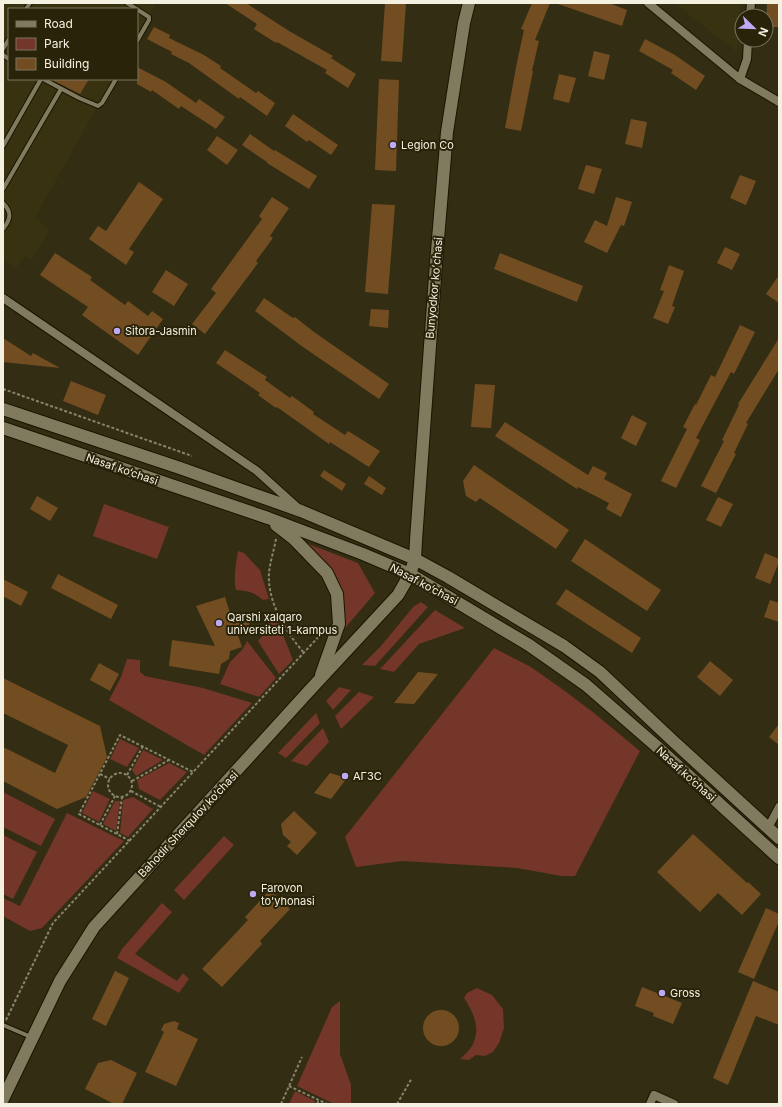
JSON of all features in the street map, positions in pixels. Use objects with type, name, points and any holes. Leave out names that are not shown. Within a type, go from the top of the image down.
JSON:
[{"type":"main road","name":"Bunyodkor koʻchasi","points":[[410,574],[415,559],[435,270],[447,132],[464,23],[469,3]]},
{"type":"main road","name":"Nasaf ko‘chasi","points":[[3,409],[180,468],[301,511],[415,559],[448,576],[564,646],[600,672],[779,838]]},
{"type":"main road","name":"Nasaf ko‘chasi","points":[[3,428],[268,518],[363,554],[410,574],[529,645],[586,685],[655,745],[779,858]]},
{"type":"main road","points":[[268,518],[294,539],[327,573],[337,594],[339,624],[320,680]]},
{"type":"main road","name":"Bahodir Sherqulov ko‘chasi","points":[[5,1091],[60,982],[94,927],[398,595],[410,574]]},
{"type":"street","points":[[648,3],[740,79],[779,102]]},
{"type":"street","points":[[740,79],[747,59],[748,48]]},
{"type":"street","points":[[3,298],[257,471],[301,511]]},
{"type":"street","points":[[768,828],[779,807]]},
{"type":"street","points":[[650,1104],[654,1095],[674,1104]]},
{"type":"lane","points":[[138,10],[149,17],[149,20],[138,39]]},
{"type":"lane","points":[[3,146],[41,80]]},
{"type":"lane","points":[[44,80],[98,106],[102,103],[115,80]]},
{"type":"lane","points":[[3,189],[61,89]]},
{"type":"lane","points":[[3,203],[8,208],[10,216],[3,229]]},
{"type":"lane","points":[[3,1025],[33,1038]]},
{"type":"path","points":[[3,389],[192,456]]},
{"type":"path","points":[[276,539],[269,573],[271,595],[282,621],[304,653]]},
{"type":"path","points":[[3,1025],[53,923],[324,632]]},
{"type":"path","points":[[130,841],[80,814],[120,735],[193,772]]},
{"type":"path","points":[[127,775],[143,746]]},
{"type":"path","points":[[132,781],[169,760]]},
{"type":"path","points":[[118,773],[127,775],[132,781],[131,791],[122,797],[115,796],[109,788],[110,780],[114,774],[118,773]]},
{"type":"path","points":[[100,774],[110,780]]},
{"type":"path","points":[[131,791],[161,807]]},
{"type":"path","points":[[100,825],[115,796]]},
{"type":"path","points":[[117,834],[122,797]]},
{"type":"path","points":[[281,1104],[302,1057]]},
{"type":"path","points":[[397,1104],[412,1078]]},
{"type":"path","points":[[289,1086],[328,1104]]},
{"type":"path","points":[[317,1104],[319,1100]]},
{"type":"shaded area","points":[[3,3],[156,3],[138,35],[138,8],[8,8],[8,80],[112,80],[35,218],[50,229],[32,260],[25,256],[16,268],[3,259]]},
{"type":"shaded area","points":[[674,3],[741,3],[741,8],[734,8],[734,48],[737,48],[737,52]]},
{"type":"green space","points":[[104,504],[169,527],[157,559],[93,536]]},
{"type":"green space","points":[[306,543],[358,563],[375,593],[340,634],[331,571]]},
{"type":"green space","points":[[238,551],[244,553],[260,570],[269,599],[263,600],[251,592],[236,590],[235,575]]},
{"type":"green space","points":[[421,602],[428,607],[375,666],[362,665],[381,646],[414,606]]},
{"type":"green space","points":[[435,610],[465,628],[419,644],[394,672],[380,669]]},
{"type":"green space","points":[[274,612],[293,660],[279,674],[258,641],[266,629],[268,615]]},
{"type":"green space","points":[[247,641],[276,678],[259,697],[220,684],[230,662],[242,650]]},
{"type":"green space","points":[[494,648],[531,667],[594,713],[640,751],[575,876],[561,876],[517,868],[402,861],[356,867],[345,837]]},
{"type":"green space","points":[[127,659],[140,660],[140,672],[145,676],[203,688],[252,703],[204,755],[109,700],[121,677]]},
{"type":"green space","points":[[339,687],[351,690],[333,710],[326,701]]},
{"type":"green space","points":[[359,692],[374,697],[341,729],[335,716]]},
{"type":"green space","points":[[316,713],[320,723],[286,758],[278,753]]},
{"type":"green space","points":[[323,728],[329,742],[307,766],[291,761]]},
{"type":"green space","points":[[120,739],[139,748],[127,767],[110,759]]},
{"type":"green space","points":[[143,750],[163,760],[136,776],[132,770]]},
{"type":"green space","points":[[169,763],[187,772],[160,800],[139,789],[137,780]]},
{"type":"green space","points":[[93,791],[110,799],[99,822],[82,813]]},
{"type":"green space","points":[[3,792],[55,819],[41,846],[3,827]]},
{"type":"green space","points":[[133,797],[153,809],[128,837],[120,833],[123,800]]},
{"type":"green space","points":[[115,801],[120,801],[116,831],[103,824]]},
{"type":"green space","points":[[67,813],[124,841],[42,928],[30,931],[3,916],[3,898],[20,906]]},
{"type":"green space","points":[[3,835],[37,852],[13,899],[3,894]]},
{"type":"green space","points":[[224,836],[234,845],[184,900],[174,890]]},
{"type":"green space","points":[[162,903],[172,912],[135,954],[177,981],[183,973],[189,979],[179,993],[117,958],[122,949]]},
{"type":"green space","points":[[477,988],[492,995],[503,1009],[504,1028],[499,1043],[493,1052],[485,1056],[476,1055],[469,1060],[460,1059],[472,1045],[476,1030],[473,1014],[464,998],[467,993]]},
{"type":"green space","points":[[340,1001],[340,1054],[351,1085],[351,1104],[334,1104],[297,1086],[332,1007]]},
{"type":"green space","points":[[295,1091],[315,1101],[314,1104],[289,1104]]},
{"type":"building","points":[[225,3],[246,3],[289,31],[333,56],[331,58],[356,74],[348,88],[325,73],[327,70],[277,42],[276,43],[254,29],[257,24]]},
{"type":"building","points":[[385,3],[406,3],[402,62],[381,61]]},
{"type":"building","points":[[532,3],[550,3],[535,40],[539,41],[521,131],[505,128],[524,30],[521,29]]},
{"type":"building","points":[[609,3],[627,10],[622,26],[558,4]]},
{"type":"building","points":[[767,3],[779,3],[779,27],[774,27],[774,8],[767,8]]},
{"type":"building","points":[[154,27],[170,35],[169,38],[204,55],[256,93],[258,91],[275,103],[267,116],[240,97],[239,99],[189,63],[171,54],[172,52],[147,39]]},
{"type":"building","points":[[645,39],[675,55],[705,76],[696,90],[671,73],[673,70],[639,51]]},
{"type":"building","points":[[594,51],[610,55],[604,80],[588,76]]},
{"type":"building","points":[[138,68],[166,82],[196,103],[199,99],[225,117],[216,129],[181,106],[179,109],[152,90],[151,92],[137,84]]},
{"type":"building","points":[[559,74],[576,78],[569,103],[553,99]]},
{"type":"building","points":[[379,79],[399,80],[396,171],[375,170]]},
{"type":"building","points":[[52,80],[88,80],[80,94]]},
{"type":"building","points":[[293,114],[338,145],[331,155],[309,140],[307,142],[285,126]]},
{"type":"building","points":[[631,119],[647,122],[642,148],[625,144]]},
{"type":"building","points":[[250,134],[274,151],[275,150],[317,176],[309,189],[267,163],[242,145]]},
{"type":"building","points":[[217,136],[238,150],[227,165],[207,150]]},
{"type":"building","points":[[586,165],[602,169],[594,194],[578,189]]},
{"type":"building","points":[[740,175],[756,181],[746,205],[730,198]]},
{"type":"building","points":[[139,182],[163,199],[129,249],[134,252],[126,265],[89,239],[98,226],[106,231]]},
{"type":"building","points":[[272,197],[289,208],[270,236],[273,238],[256,261],[258,263],[205,334],[192,324],[216,293],[211,289],[262,219],[259,216]]},
{"type":"building","points":[[616,197],[632,202],[624,226],[621,225],[607,253],[584,242],[595,220],[607,226]]},
{"type":"building","points":[[372,204],[395,205],[388,294],[365,292]]},
{"type":"building","points":[[725,247],[740,254],[732,270],[717,263]]},
{"type":"building","points":[[55,253],[92,277],[90,280],[125,305],[128,301],[148,316],[152,311],[163,319],[138,355],[82,315],[88,307],[40,275]]},
{"type":"building","points":[[500,253],[583,286],[577,302],[494,269]]},
{"type":"building","points":[[669,265],[684,271],[672,306],[675,307],[668,324],[653,318],[664,291],[660,290]]},
{"type":"building","points":[[166,270],[188,284],[174,306],[152,292]]},
{"type":"building","points":[[779,275],[779,303],[766,294]]},
{"type":"building","points":[[264,298],[293,318],[295,317],[389,384],[379,399],[303,347],[255,311]]},
{"type":"building","points":[[371,309],[389,310],[388,328],[369,326]]},
{"type":"building","points":[[740,325],[755,332],[734,374],[731,372],[696,438],[700,440],[676,488],[661,481],[687,429],[683,427],[711,375],[715,377]]},
{"type":"building","points":[[3,338],[31,356],[33,353],[60,368],[3,362]]},
{"type":"building","points":[[779,338],[779,369],[746,423],[748,424],[734,453],[736,454],[716,493],[701,486],[724,441],[722,440],[739,405],[738,404]]},
{"type":"building","points":[[225,350],[267,377],[265,380],[290,398],[292,396],[314,412],[313,414],[345,435],[348,431],[380,451],[369,467],[330,442],[329,444],[277,407],[276,408],[258,395],[260,393],[216,363]]},
{"type":"building","points":[[71,381],[106,395],[98,415],[63,401]]},
{"type":"building","points":[[475,384],[495,385],[491,428],[471,427]]},
{"type":"building","points":[[632,415],[647,423],[636,446],[621,438]]},
{"type":"building","points":[[505,422],[588,475],[593,466],[607,473],[604,479],[632,494],[621,517],[606,509],[609,503],[578,487],[577,489],[495,436]]},
{"type":"building","points":[[474,465],[569,530],[556,549],[480,498],[476,502],[466,496],[463,481]]},
{"type":"building","points":[[324,470],[346,484],[342,491],[320,476]]},
{"type":"building","points":[[369,476],[386,488],[382,495],[364,484]]},
{"type":"building","points":[[37,496],[58,508],[50,521],[30,509]]},
{"type":"building","points":[[718,497],[733,504],[721,527],[706,520]]},
{"type":"building","points":[[585,539],[661,590],[647,611],[571,561]]},
{"type":"building","points":[[765,553],[779,559],[770,584],[755,578]]},
{"type":"building","points":[[58,574],[118,605],[111,619],[51,588]]},
{"type":"building","points":[[3,579],[28,592],[21,606],[3,596]]},
{"type":"building","points":[[566,589],[641,638],[632,653],[556,604]]},
{"type":"building","name":"Qarshi xalqaro universiteti 1-kampus","points":[[225,597],[231,616],[244,613],[250,618],[249,626],[237,633],[242,647],[230,651],[229,659],[221,664],[219,674],[169,666],[172,640],[215,646],[196,606]]},
{"type":"building","points":[[770,600],[779,603],[779,622],[764,617]]},
{"type":"building","points":[[710,661],[733,680],[720,696],[697,677]]},
{"type":"building","points":[[99,663],[119,674],[110,691],[90,680]]},
{"type":"building","points":[[418,672],[438,674],[414,704],[394,703]]},
{"type":"building","points":[[3,678],[100,726],[107,757],[86,797],[57,809],[3,781],[3,747],[55,773],[68,745],[3,713]]},
{"type":"building","points":[[779,724],[779,745],[769,737]]},
{"type":"building","points":[[330,773],[347,778],[331,799],[314,793]]},
{"type":"building","points":[[294,811],[317,833],[297,855],[287,846],[291,842],[283,835],[281,824]]},
{"type":"building","points":[[693,834],[761,894],[742,915],[718,893],[700,912],[657,872]]},
{"type":"building","points":[[270,890],[290,909],[260,941],[262,944],[222,987],[202,969],[248,920],[245,917]]},
{"type":"building","points":[[766,908],[779,914],[779,921],[754,979],[738,972]]},
{"type":"building","points":[[115,971],[129,978],[106,1026],[92,1019]]},
{"type":"building","points":[[753,981],[779,992],[779,1025],[756,1016],[728,1085],[713,1078]]},
{"type":"building","points":[[642,987],[682,1003],[673,1024],[653,1016],[654,1013],[635,1006]]},
{"type":"building","points":[[441,1010],[451,1013],[456,1018],[459,1028],[456,1038],[451,1043],[441,1046],[431,1043],[426,1038],[423,1028],[426,1018],[431,1013]]},
{"type":"building","points":[[174,1021],[179,1023],[177,1029],[198,1039],[176,1086],[145,1072],[164,1032],[161,1030],[164,1024]]},
{"type":"building","points":[[111,1060],[137,1073],[122,1104],[114,1104],[85,1089],[98,1063]]},
{"type":"place","name":"Legion Co","points":[[393,145]]},
{"type":"place","name":"Sitora-Jasmin","points":[[117,331]]},
{"type":"place","name":"Qarshi xalqaro universiteti 1-kampus","points":[[219,623]]},
{"type":"place","name":"АГЗС","points":[[345,776]]},
{"type":"place","name":"Farovon to'yhonasi","points":[[253,894]]},
{"type":"place","name":"Gross","points":[[662,993]]}]
